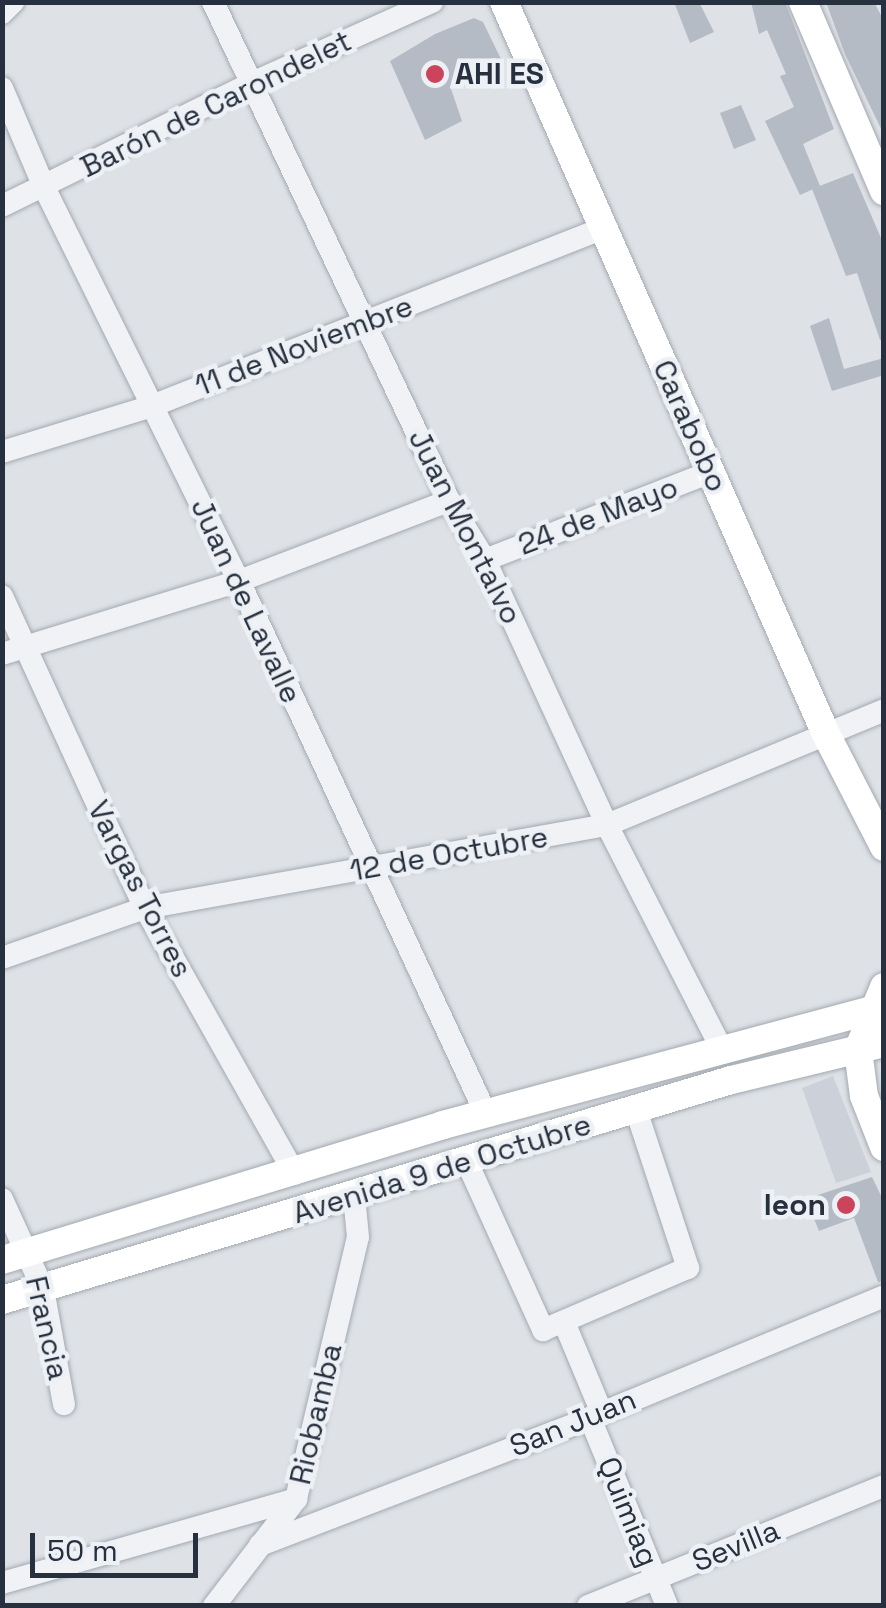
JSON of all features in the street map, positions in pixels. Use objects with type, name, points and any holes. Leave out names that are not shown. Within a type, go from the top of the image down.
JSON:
[{"type":"main road","name":"Carabobo","points":[[504,2],[826,734],[884,847]]},
{"type":"main road","points":[[804,2],[884,191]]},
{"type":"main road","points":[[881,1001],[864,1096],[884,1147]]},
{"type":"main road","name":"Avenida 9 de Octubre","points":[[15,1256],[486,1114],[881,1001]]},
{"type":"main road","name":"Avenida 9 de Octubre","points":[[2,1300],[731,1080],[871,1046]]},
{"type":"street","points":[[2,12],[13,2]]},
{"type":"street","name":"Juan Montalvo","points":[[213,2],[449,500],[486,560],[606,825],[722,1048]]},
{"type":"street","name":"Barón de Carondelet","points":[[2,206],[250,84],[431,3]]},
{"type":"street","name":"Juan de Lavalle","points":[[2,88],[44,187],[239,581],[486,1114]]},
{"type":"street","name":"11 de Noviembre","points":[[2,452],[152,406],[602,229]]},
{"type":"street","name":"24 de Mayo","points":[[486,560],[711,472]]},
{"type":"street","points":[[13,650],[239,581],[449,500]]},
{"type":"street","name":"Vargas Torres","points":[[2,596],[13,650],[145,908],[295,1174]]},
{"type":"street","name":"12 de Octubre","points":[[2,958],[145,908],[606,825],[884,710]]},
{"type":"street","points":[[553,1326],[688,1268],[636,1110]]},
{"type":"street","name":"Quimiag","points":[[466,1160],[596,1415],[667,1606]]},
{"type":"street","name":"Riobamba","points":[[214,1606],[296,1499],[358,1238],[354,1196]]},
{"type":"street","name":"Francia","points":[[2,1199],[15,1256],[43,1289],[64,1404]]},
{"type":"street","name":"San Juan","points":[[260,1545],[596,1415],[884,1296]]},
{"type":"street","name":"Sevilla","points":[[588,1606],[884,1486]]},
{"type":"street","points":[[2,1583],[296,1499]]},
{"type":"shaded area","points":[[833,1076],[871,1172],[836,1183],[802,1088]]},
{"type":"building","points":[[674,2],[699,2],[714,32],[690,43]]},
{"type":"building","points":[[751,2],[785,2],[834,129],[803,144],[820,186],[800,195],[765,121],[794,107],[780,76],[786,74],[767,30],[759,34]]},
{"type":"building","points":[[826,2],[874,2],[884,21],[884,135],[845,54]]},
{"type":"building","name":"AHI ES","points":[[474,18],[483,22],[501,59],[450,86],[462,121],[425,140],[390,61],[435,34]]},
{"type":"building","points":[[741,105],[756,140],[734,149],[720,113]]},
{"type":"building","points":[[853,173],[884,245],[884,340],[880,340],[857,273],[846,276],[812,189]]},
{"type":"building","points":[[829,318],[844,369],[884,358],[884,375],[832,391],[810,326]]},
{"type":"building","name":"leon","points":[[872,1177],[884,1202],[884,1281],[878,1282],[854,1218],[819,1231],[806,1199]]},
{"type":"place","name":"AHI ES","points":[[435,74]]},
{"type":"place","name":"leon","points":[[846,1205]]}]
